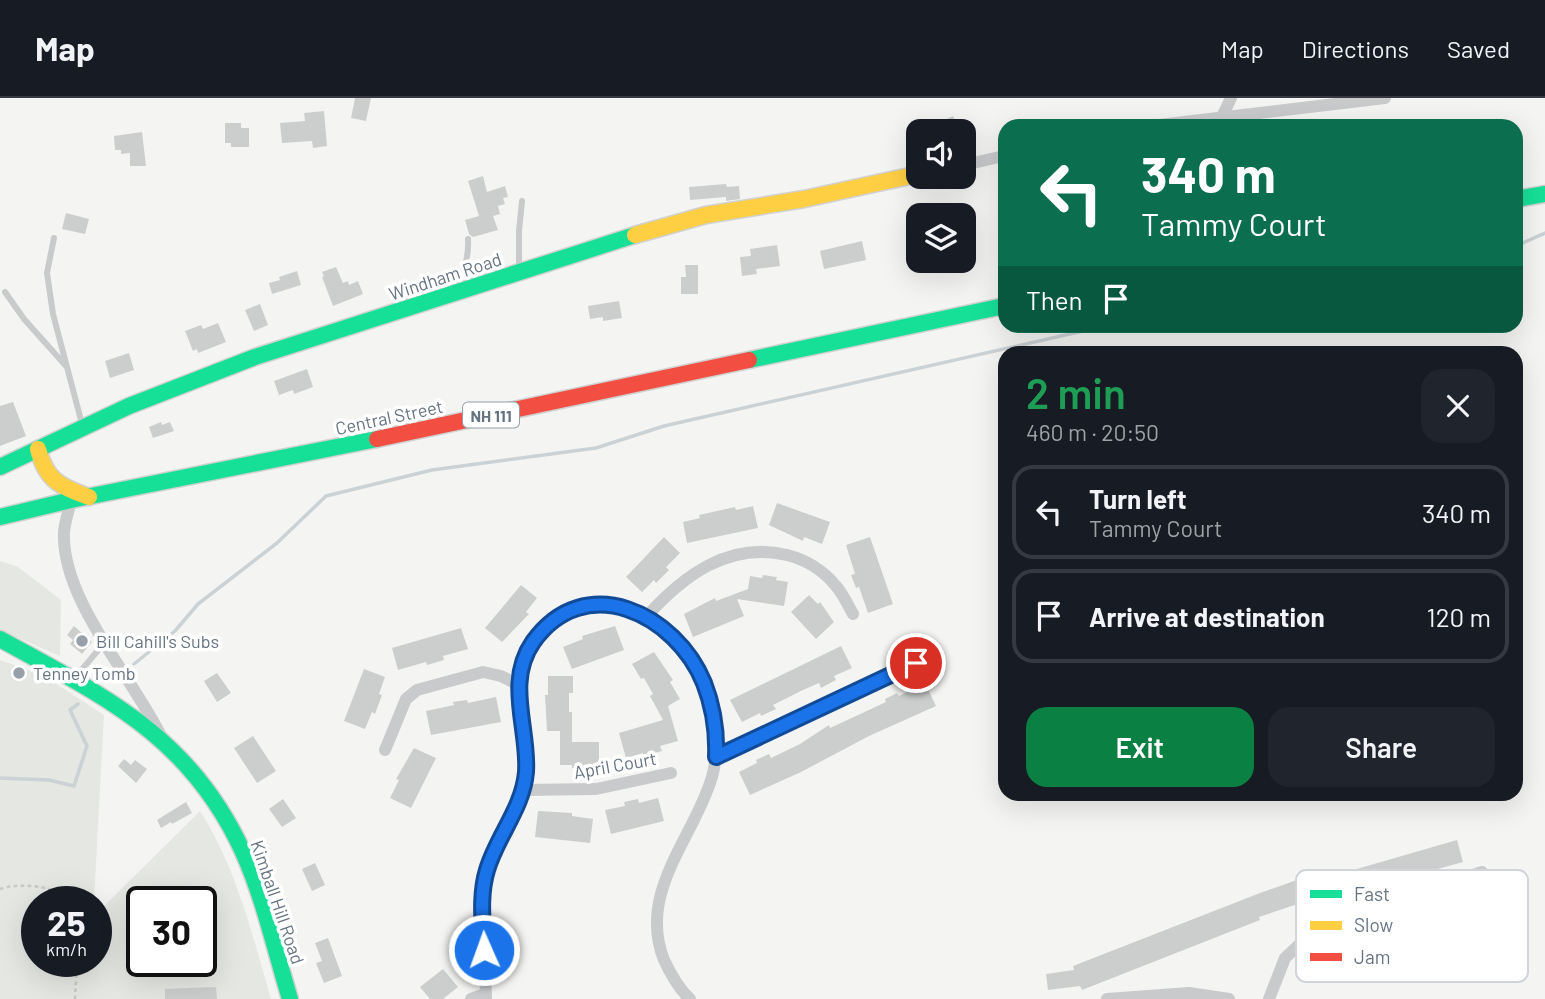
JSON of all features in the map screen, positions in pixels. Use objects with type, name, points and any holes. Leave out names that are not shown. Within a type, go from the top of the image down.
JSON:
[{"type":"street","points":[[1222,117],[1231,98]]},
{"type":"street","points":[[1206,119],[1385,98]]},
{"type":"street","points":[[976,162],[998,157]]},
{"type":"street","name":"Windham Road","points":[[0,467],[83,426],[255,357],[519,272],[679,221],[906,177]]},
{"type":"street","points":[[1523,198],[1545,194]]},
{"type":"street","name":"Central Street","points":[[0,517],[998,307]]},
{"type":"street","points":[[38,449],[46,474],[54,482],[89,497]]},
{"type":"street","points":[[71,500],[64,530],[70,573],[89,617],[164,741]]},
{"type":"street","points":[[647,616],[687,577],[722,558],[751,551],[779,553],[818,568],[838,588],[853,614]]},
{"type":"street","points":[[471,999],[486,997],[483,887],[492,856],[524,790],[526,760],[519,684],[523,661],[534,641],[549,624],[577,608],[603,604],[647,616],[685,652],[704,683],[711,704],[717,740],[716,757],[706,793],[662,887],[657,909],[657,933],[663,957],[676,984],[690,999]]},
{"type":"street","name":"Kimball Hill Road","points":[[0,639],[138,721],[164,741],[199,780],[215,802],[243,852],[263,905],[290,999]]},
{"type":"street","points":[[716,757],[916,663]]},
{"type":"street","points":[[385,750],[406,699],[417,690],[483,672],[519,684]]},
{"type":"street","name":"April Court","points":[[524,790],[596,789],[671,773]]},
{"type":"street","points":[[1269,999],[1285,958],[1296,947]]},
{"type":"street","points":[[1107,999],[1168,993],[1210,995],[1229,999]]},
{"type":"lane","points":[[519,272],[522,201]]},
{"type":"lane","points":[[54,238],[47,273],[53,314],[83,426]]},
{"type":"lane","points":[[447,297],[466,269],[469,256],[468,239]]},
{"type":"lane","points":[[5,292],[24,319],[67,367]]},
{"type":"lane","points":[[73,680],[105,642]]},
{"type":"path","points":[[0,889],[28,886]]},
{"type":"path","points":[[75,999],[76,977]]},
{"type":"shaded area","points":[[0,561],[18,567],[61,600],[60,656],[0,630]]},
{"type":"shaded area","points":[[0,660],[43,675],[104,715],[95,886],[21,886],[21,977],[112,977],[112,898],[200,811],[234,879],[271,999],[0,999]]},
{"type":"building","points":[[355,98],[371,98],[366,121],[351,118]]},
{"type":"building","points":[[324,111],[327,146],[313,148],[312,141],[282,143],[280,123],[305,121],[304,113]]},
{"type":"building","points":[[225,123],[241,123],[241,128],[249,128],[249,147],[231,147],[231,143],[225,143]]},
{"type":"building","points":[[142,132],[146,166],[130,166],[130,153],[121,154],[121,150],[115,150],[114,136]]},
{"type":"building","points":[[483,176],[487,192],[505,186],[508,197],[503,198],[505,204],[498,206],[500,214],[493,216],[498,230],[473,237],[469,234],[465,220],[479,216],[468,181]]},
{"type":"building","points":[[726,184],[727,187],[739,186],[740,199],[726,201],[726,197],[690,200],[689,187]]},
{"type":"building","points":[[66,213],[89,219],[85,234],[62,229]]},
{"type":"building","points":[[862,241],[866,260],[824,269],[820,251]]},
{"type":"building","points":[[777,245],[780,266],[756,269],[757,274],[742,276],[740,257],[751,256],[750,249]]},
{"type":"building","points":[[685,265],[698,265],[698,294],[681,294],[681,277],[686,277]]},
{"type":"building","points":[[336,267],[343,283],[348,281],[349,285],[358,281],[363,294],[333,306],[322,272]]},
{"type":"building","points":[[297,271],[301,285],[272,294],[269,283]]},
{"type":"building","points":[[619,301],[622,318],[603,321],[603,317],[590,319],[588,306]]},
{"type":"building","points":[[260,304],[268,325],[254,331],[245,310]]},
{"type":"building","points":[[218,323],[226,342],[198,353],[197,349],[193,351],[185,331],[201,325],[203,329]]},
{"type":"building","points":[[129,353],[134,370],[110,378],[105,361]]},
{"type":"building","points":[[307,369],[313,387],[294,394],[293,390],[279,395],[274,381]]},
{"type":"building","points":[[13,402],[26,436],[0,446],[0,406]]},
{"type":"building","points":[[161,422],[162,425],[170,422],[174,431],[153,438],[149,427]]},
{"type":"building","points":[[777,503],[830,522],[822,544],[804,537],[803,541],[769,525]]},
{"type":"building","points":[[753,506],[758,528],[687,543],[683,522],[700,518],[699,515]]},
{"type":"building","points":[[664,537],[680,553],[666,567],[669,570],[642,592],[626,577]]},
{"type":"building","points":[[870,537],[893,604],[868,613],[859,587],[856,588],[851,575],[855,574],[846,545]]},
{"type":"building","points":[[763,575],[788,582],[784,606],[737,599],[744,616],[693,637],[684,614],[715,598],[716,601],[748,589],[750,576],[762,578]]},
{"type":"building","points":[[521,585],[537,598],[526,612],[529,614],[502,642],[485,628]]},
{"type":"building","points":[[809,595],[818,604],[820,602],[834,622],[816,639],[791,612]]},
{"type":"building","name":"Bill Cahill's Subs","points":[[74,626],[92,642],[82,654],[70,644],[73,640],[67,635]]},
{"type":"building","points":[[615,626],[624,650],[572,669],[563,647],[583,639],[582,636]]},
{"type":"building","points":[[461,628],[468,649],[443,656],[444,660],[398,670],[392,648]]},
{"type":"building","points":[[841,646],[852,668],[834,676],[836,680],[821,688],[819,683],[773,705],[776,709],[742,722],[730,700]]},
{"type":"building","points":[[654,652],[673,680],[670,682],[680,699],[668,706],[678,741],[660,746],[662,751],[626,758],[619,733],[663,720],[650,696],[653,694],[632,664]]},
{"type":"building","points":[[364,669],[385,677],[375,714],[372,712],[365,729],[344,721]]},
{"type":"building","points":[[217,673],[231,693],[217,702],[204,681]]},
{"type":"building","points":[[548,676],[573,676],[573,693],[569,693],[572,742],[599,742],[599,764],[589,764],[589,768],[560,765],[560,731],[547,731],[545,695],[548,695]]},
{"type":"building","points":[[925,683],[936,706],[750,795],[739,772],[757,763],[756,760],[769,754],[771,758],[800,744],[829,725],[830,728],[886,702],[885,699],[897,693],[899,696]]},
{"type":"building","points":[[496,697],[501,722],[431,735],[426,711],[454,705],[453,702],[467,700],[468,703]]},
{"type":"building","points":[[253,736],[276,771],[257,783],[234,748]]},
{"type":"building","points":[[414,748],[436,758],[411,808],[390,798],[399,780],[396,779]]},
{"type":"building","points":[[124,759],[131,765],[135,760],[147,769],[136,783],[118,766]]},
{"type":"building","points":[[658,798],[664,821],[611,834],[605,810],[625,806],[624,802],[638,799],[639,803]]},
{"type":"building","points":[[283,799],[296,818],[282,827],[269,809]]},
{"type":"building","points":[[186,802],[192,813],[161,828],[157,820]]},
{"type":"building","points":[[538,811],[572,813],[572,816],[593,819],[590,843],[535,837]]},
{"type":"building","points":[[1457,840],[1463,862],[1434,870],[1353,870]]},
{"type":"building","points":[[315,863],[325,885],[312,891],[302,869]]},
{"type":"building","points":[[1296,880],[1296,905],[1259,917],[1260,920],[1082,990],[1080,986],[1048,990],[1046,974],[1074,970],[1073,966]]},
{"type":"building","points":[[328,938],[342,976],[324,983],[316,963],[322,961],[315,943]]},
{"type":"building","points":[[443,969],[458,987],[443,999],[430,999],[420,987]]},
{"type":"building","points":[[216,987],[217,999],[165,999],[165,989]]},
{"type":"waterway","points":[[1523,243],[1545,233]]},
{"type":"waterway","points":[[1017,346],[1074,333]]},
{"type":"waterway","points":[[134,664],[175,631],[198,604],[277,543],[326,496],[432,470],[596,448],[664,426],[998,350]]},
{"type":"waterway","points":[[0,778],[49,780],[74,786],[87,746],[70,710],[78,704]]},
{"type":"traffic: fast","points":[[1523,198],[1545,194]]},
{"type":"traffic: fast","points":[[0,467],[129,406],[255,357],[635,235]]},
{"type":"traffic: fast","points":[[749,360],[998,307]]},
{"type":"traffic: fast","points":[[0,517],[71,500],[377,439]]},
{"type":"traffic: fast","points":[[0,639],[109,701],[171,749],[197,778],[222,812],[243,852],[263,906],[290,999]]},
{"type":"traffic: slow","points":[[635,235],[706,215],[804,199],[906,177]]},
{"type":"traffic: slow","points":[[38,449],[45,468],[56,481],[89,497]]},
{"type":"traffic: jam","points":[[377,439],[749,360]]},
{"type":"place","name":"Bill Cahill's Subs","points":[[82,641]]},
{"type":"place","name":"Tenney Tomb","points":[[19,673]]},
{"type":"route","points":[[484,950],[482,906],[487,870],[524,790],[526,749],[520,706],[520,672],[527,651],[541,632],[558,617],[589,605],[617,605],[647,616],[662,628],[695,665],[704,683],[711,704],[717,740],[716,757],[916,663]]}]
